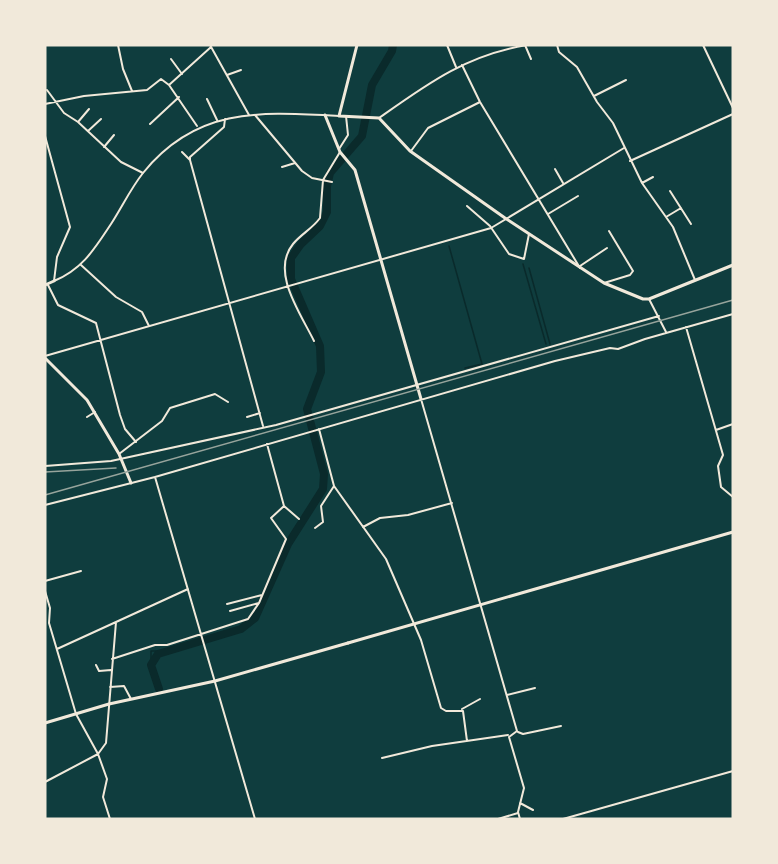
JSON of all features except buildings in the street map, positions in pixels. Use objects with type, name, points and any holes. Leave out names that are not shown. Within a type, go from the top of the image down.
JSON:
[{"type":"street","points":[[118,45],[123,69],[132,92]]},
{"type":"street","points":[[339,116],[357,45]]},
{"type":"street","points":[[447,45],[456,67]]},
{"type":"street","points":[[136,441],[125,429],[120,415],[94,321],[58,305],[46,284],[81,265],[142,173],[197,126],[217,120],[249,115],[296,113],[379,118],[428,82],[456,67],[526,45],[531,59]]},
{"type":"street","points":[[557,45],[559,52],[577,67],[593,97],[613,123],[642,183],[681,241],[683,254],[695,280]]},
{"type":"street","points":[[703,45],[733,108]]},
{"type":"street","points":[[170,85],[211,46],[249,115]]},
{"type":"street","points":[[171,59],[182,74]]},
{"type":"street","points":[[462,65],[480,102],[580,267]]},
{"type":"street","points":[[227,75],[241,70]]},
{"type":"street","points":[[45,104],[57,100],[147,90],[161,79],[170,85],[197,126]]},
{"type":"street","points":[[593,97],[626,80]]},
{"type":"street","points":[[47,90],[57,100],[64,113],[78,122],[121,162],[142,173]]},
{"type":"street","points":[[150,124],[179,97]]},
{"type":"street","points":[[207,99],[217,120]]},
{"type":"street","points":[[410,152],[428,128],[480,102]]},
{"type":"street","points":[[78,122],[89,109]]},
{"type":"street","points":[[630,161],[733,114]]},
{"type":"street","points":[[255,115],[307,175],[331,181]]},
{"type":"street","points":[[325,115],[340,151],[355,170],[518,731],[523,734],[561,726]]},
{"type":"street","points":[[314,341],[284,275],[291,246],[320,218],[323,210],[323,180],[348,135],[346,116]]},
{"type":"street","points":[[379,118],[410,152],[604,283],[643,299],[649,299],[733,265]]},
{"type":"street","points":[[88,131],[101,119]]},
{"type":"street","points":[[190,160],[190,157],[225,127],[225,119]]},
{"type":"street","points":[[104,147],[114,135]]},
{"type":"street","points":[[45,136],[70,227],[57,257],[54,280]]},
{"type":"street","points":[[131,483],[119,454],[82,394],[45,357],[491,228],[624,148]]},
{"type":"street","points":[[182,152],[190,160],[231,303],[263,427]]},
{"type":"street","points":[[282,167],[295,163]]},
{"type":"street","points":[[555,169],[563,183]]},
{"type":"street","points":[[642,183],[653,177]]},
{"type":"street","points":[[670,190],[691,224]]},
{"type":"street","points":[[548,214],[578,195]]},
{"type":"street","points":[[467,206],[491,228],[503,249],[523,260],[527,253],[529,234]]},
{"type":"street","points":[[666,217],[681,208]]},
{"type":"street","points":[[604,283],[630,275],[633,271],[609,231]]},
{"type":"street","points":[[580,267],[607,248]]},
{"type":"street","points":[[81,265],[116,297],[142,312],[149,326]]},
{"type":"street","points":[[649,299],[666,332]]},
{"type":"street","points":[[45,505],[155,477],[555,361],[610,348],[618,349],[666,332],[733,314]]},
{"type":"street","points":[[45,466],[121,459],[303,418],[659,316]]},
{"type":"street","points":[[686,327],[723,455],[718,466],[721,487],[733,497]]},
{"type":"street","points":[[119,454],[162,421],[170,408],[214,394],[228,402]]},
{"type":"street","points":[[87,417],[94,412]]},
{"type":"street","points":[[247,417],[260,413]]},
{"type":"street","points":[[716,430],[733,424]]},
{"type":"street","points":[[319,429],[332,489],[386,559],[421,640],[441,708],[446,711],[462,709],[480,699]]},
{"type":"street","points":[[267,444],[284,506],[299,519]]},
{"type":"street","points":[[155,477],[255,819]]},
{"type":"street","points":[[315,528],[323,522],[321,506],[332,489]]},
{"type":"street","points":[[363,527],[380,518],[408,515],[452,503]]},
{"type":"street","points":[[112,659],[155,645],[162,646],[244,623],[252,616],[286,539],[271,518],[284,506]]},
{"type":"street","points":[[45,723],[109,704],[215,681],[413,622],[733,532]]},
{"type":"street","points":[[45,581],[81,571]]},
{"type":"street","points":[[57,649],[188,589]]},
{"type":"street","points":[[45,591],[50,608],[49,623],[76,714],[98,754],[108,782],[103,797],[110,819]]},
{"type":"street","points":[[228,604],[263,594]]},
{"type":"street","points":[[230,611],[259,603]]},
{"type":"street","points":[[45,782],[98,754],[108,736],[116,622]]},
{"type":"street","points":[[96,665],[98,671],[111,670]]},
{"type":"street","points":[[110,687],[124,686],[131,699]]},
{"type":"street","points":[[507,695],[535,688]]},
{"type":"street","points":[[462,709],[467,741]]},
{"type":"street","points":[[382,758],[509,735],[518,731]]},
{"type":"street","points":[[509,735],[524,788],[518,813],[520,819]]},
{"type":"street","points":[[563,819],[733,771]]},
{"type":"street","points":[[520,803],[533,810]]},
{"type":"street","points":[[498,819],[518,813]]},
{"type":"waterway","points":[[159,689],[151,665],[158,654],[241,629],[255,618],[288,544],[323,489],[324,474],[307,409],[321,372],[320,346],[291,279],[291,258],[301,244],[320,226],[327,212],[327,186],[330,173],[362,136],[372,85],[392,51],[393,45]]},
{"type":"waterway","points":[[449,246],[482,364],[465,368]]},
{"type":"waterway","points":[[523,264],[546,344]]},
{"type":"waterway","points":[[529,268],[550,344]]},
{"type":"waterway","points":[[151,665],[151,651],[165,651]]},
{"type":"railway","points":[[45,495],[733,300]]},
{"type":"railway","points":[[45,472],[116,468]]}]
